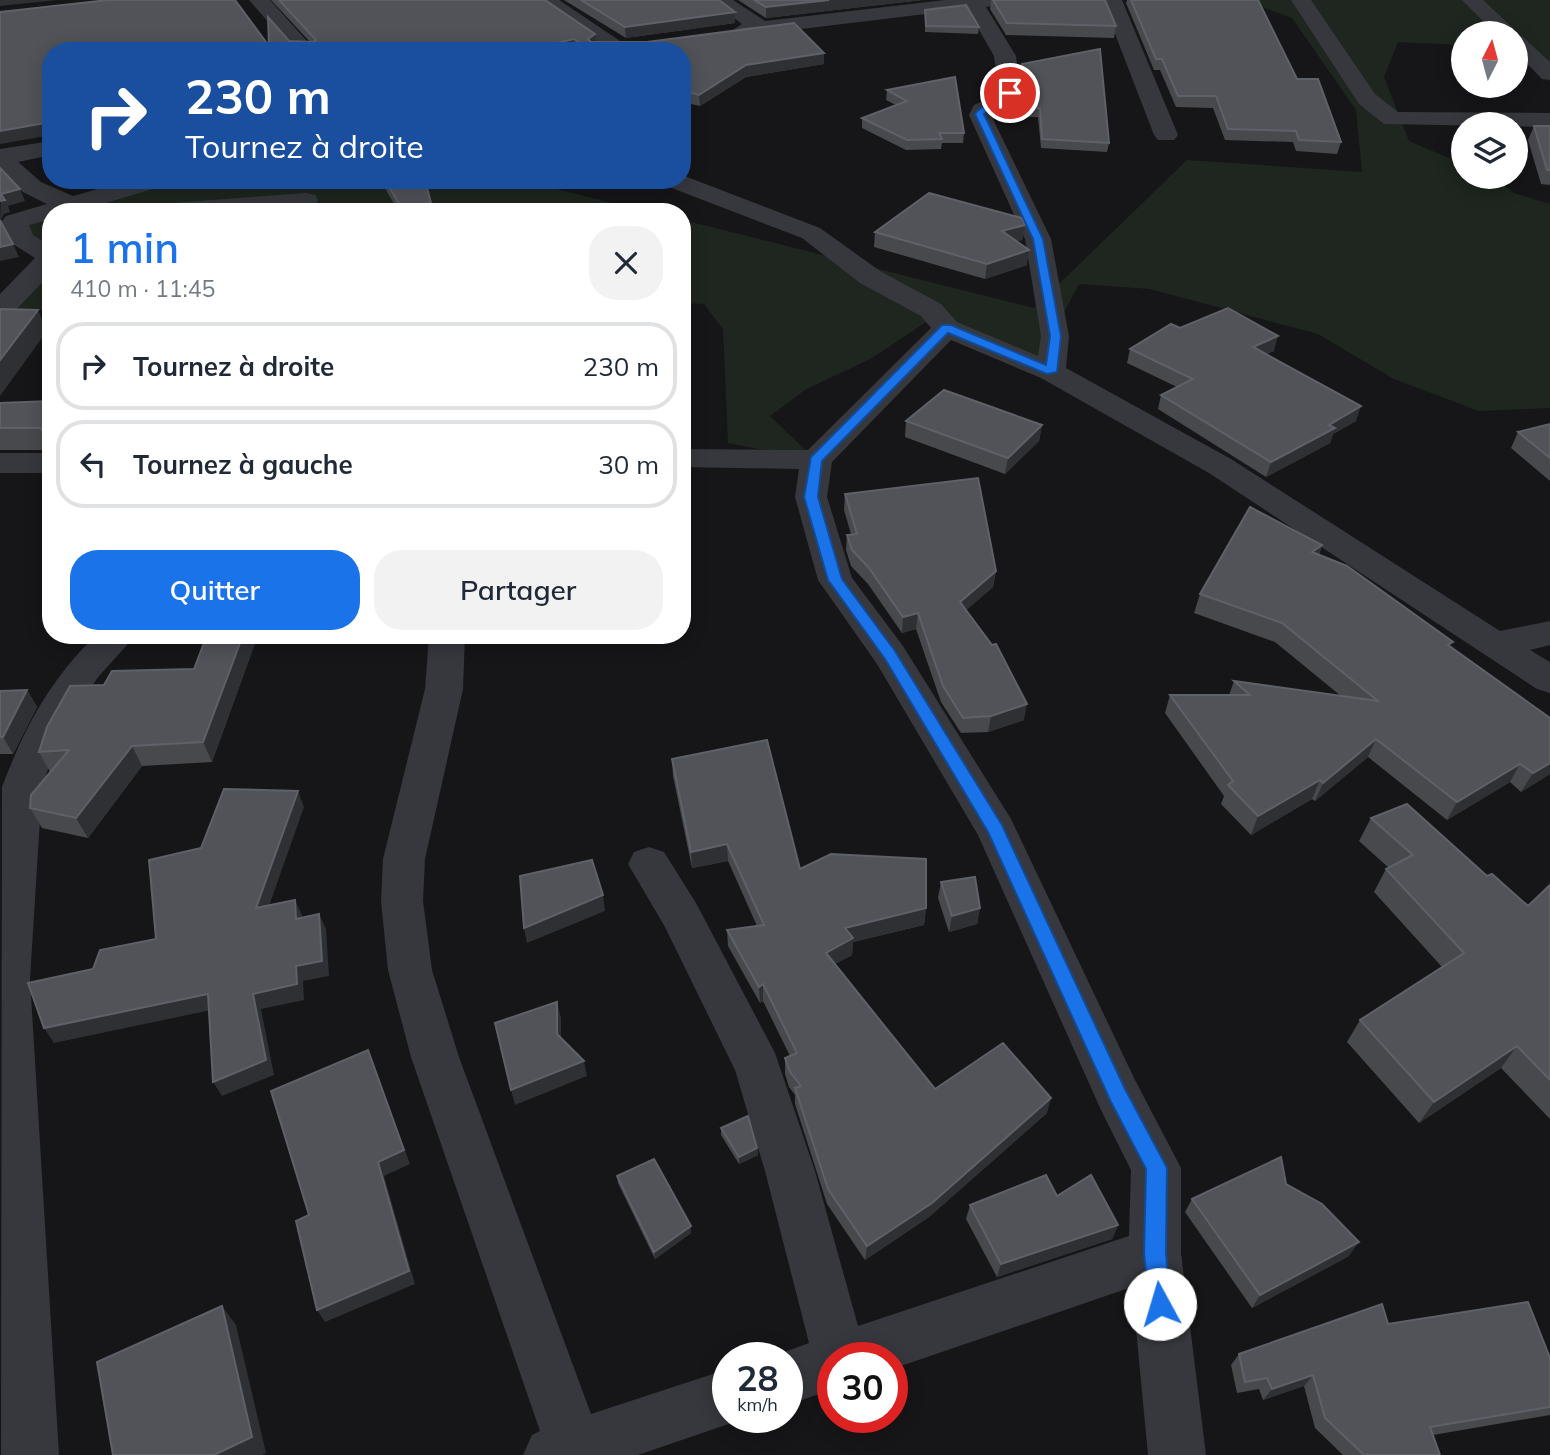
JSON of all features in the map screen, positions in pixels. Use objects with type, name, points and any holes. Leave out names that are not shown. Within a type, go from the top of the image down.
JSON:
[{"type":"street","points":[[259,0],[298,42]]},
{"type":"street","points":[[545,0],[602,42]]},
{"type":"street","points":[[720,0],[761,28]]},
{"type":"street","points":[[972,0],[1005,57],[1010,96],[982,110],[980,114],[1038,239],[1055,336],[1051,372]]},
{"type":"street","points":[[723,33],[818,23],[972,0],[994,0]]},
{"type":"street","points":[[1112,0],[1166,135]]},
{"type":"street","points":[[1301,0],[1367,99],[1392,119],[1550,120]]},
{"type":"street","points":[[1472,0],[1494,21]]},
{"type":"street","points":[[1528,53],[1550,74]]},
{"type":"street","points":[[3,164],[42,151]]},
{"type":"street","points":[[3,164],[39,193],[67,203]]},
{"type":"street","points":[[691,187],[811,233],[870,278],[931,310],[947,328],[1051,372],[1220,466],[1550,680]]},
{"type":"street","points":[[80,203],[127,189]]},
{"type":"street","points":[[247,203],[307,197]]},
{"type":"street","points":[[42,213],[7,223],[22,239],[42,251]]},
{"type":"street","points":[[0,310],[42,266]]},
{"type":"street","points":[[947,328],[816,460],[811,497],[835,580],[890,655],[996,830],[1118,1096],[1156,1168],[1155,1253],[1177,1455]]},
{"type":"street","points":[[691,458],[816,460]]},
{"type":"street","points":[[0,463],[42,463]]},
{"type":"street","points":[[1497,644],[1550,634]]},
{"type":"street","points":[[30,1455],[8,979],[22,787],[37,746],[57,706],[86,667],[109,644]]},
{"type":"street","points":[[446,644],[444,689],[404,859],[402,901],[410,970],[435,1057],[564,1452],[712,1402]]},
{"type":"street","points":[[649,863],[681,916],[758,1068],[838,1342]]},
{"type":"street","points":[[890,1342],[1155,1253]]},
{"type":"shaded area","points":[[1243,0],[1550,0],[1550,81],[1528,65],[1528,21],[1451,21],[1451,44],[1398,42],[1384,77],[1409,141],[1451,159],[1451,189],[1509,189],[1550,204],[1550,408],[1479,411],[1394,379],[1318,334],[1150,289],[1079,284],[1033,371],[932,318],[872,358],[805,390],[770,416],[816,460],[728,443],[723,329],[704,304],[691,303],[691,222],[1034,308],[1187,160],[1362,172],[1356,110],[1292,18]]},
{"type":"shaded area","points":[[126,189],[557,189],[612,203],[77,203]]},
{"type":"shaded area","points":[[42,213],[42,248],[15,221]]},
{"type":"shaded area","points":[[42,267],[42,309],[0,316]]},
{"type":"building","points":[[108,0],[235,0],[266,42],[42,42],[42,124],[0,131],[0,12]]},
{"type":"building","points":[[279,0],[545,0],[595,34],[588,39],[591,42],[579,42],[574,39],[561,42],[313,42],[316,40]]},
{"type":"building","points":[[581,0],[719,0],[735,12],[625,27]]},
{"type":"building","points":[[754,0],[829,0],[766,7]]},
{"type":"building","points":[[993,0],[1105,0],[1116,26],[1007,23]]},
{"type":"building","points":[[1131,0],[1258,0],[1297,79],[1318,79],[1341,142],[1299,140],[1296,131],[1228,129],[1216,96],[1178,96],[1162,59],[1156,59]]},
{"type":"building","points":[[966,5],[979,27],[926,26],[925,10]]},
{"type":"building","points":[[268,17],[289,41],[313,42],[269,42]]},
{"type":"building","points":[[794,23],[824,53],[746,65],[699,95],[691,93],[691,42],[647,42]]},
{"type":"building","points":[[1100,49],[1109,143],[1042,139],[1040,108],[1026,108],[1022,64]]},
{"type":"building","points":[[955,77],[964,133],[939,133],[942,139],[907,140],[862,118],[907,101],[887,90]]},
{"type":"building","points":[[1534,126],[1550,126],[1550,170],[1547,170]]},
{"type":"building","points":[[0,168],[20,189],[1,194],[5,200],[0,201]]},
{"type":"building","points":[[390,189],[427,189],[431,203],[399,203]]},
{"type":"building","points":[[929,193],[1022,218],[1025,225],[1002,231],[1029,250],[987,264],[875,232]]},
{"type":"building","points":[[0,220],[13,244],[0,247]]},
{"type":"building","points":[[1228,308],[1278,336],[1253,347],[1361,406],[1329,425],[1335,428],[1271,462],[1161,395],[1193,379],[1130,349],[1171,324],[1180,328]]},
{"type":"building","points":[[0,309],[38,310],[0,360]]},
{"type":"building","points":[[944,390],[1042,425],[1008,458],[906,421]]},
{"type":"building","points":[[42,401],[42,430],[0,428],[0,403]]},
{"type":"building","points":[[1550,424],[1550,458],[1518,432]]},
{"type":"building","points":[[978,478],[996,571],[960,602],[992,645],[996,644],[1027,704],[991,716],[963,718],[943,686],[918,613],[903,617],[869,568],[852,550],[847,535],[857,534],[845,494]]},
{"type":"building","points":[[1250,507],[1322,545],[1312,552],[1347,566],[1453,642],[1448,645],[1550,718],[1550,763],[1533,773],[1520,764],[1457,802],[1376,739],[1323,783],[1320,780],[1258,816],[1228,785],[1233,781],[1170,695],[1250,695],[1234,681],[1378,701],[1282,623],[1200,594]]},
{"type":"building","points":[[204,644],[240,644],[203,742],[132,746],[76,818],[30,808],[31,795],[69,750],[39,752],[47,727],[70,686],[104,685],[112,671],[194,669]]},
{"type":"building","points":[[27,690],[3,737],[0,737],[0,691]]},
{"type":"building","points":[[767,740],[800,869],[831,854],[926,859],[926,908],[845,928],[853,938],[826,953],[935,1089],[1003,1043],[1051,1098],[932,1203],[867,1246],[828,1189],[795,1088],[801,1086],[790,1072],[785,1058],[797,1053],[763,984],[759,987],[727,930],[764,925],[727,844],[691,852],[672,759]]},
{"type":"building","points":[[224,789],[298,791],[256,908],[295,900],[296,919],[319,914],[322,961],[296,966],[297,984],[253,994],[266,1060],[213,1082],[208,994],[44,1028],[28,983],[93,969],[100,950],[156,939],[149,860],[201,848]]},
{"type":"building","points":[[1407,804],[1487,876],[1492,874],[1528,906],[1550,885],[1550,1080],[1517,1046],[1434,1102],[1360,1020],[1464,953],[1386,869],[1413,855],[1371,818]]},
{"type":"building","points":[[592,860],[603,895],[524,928],[520,876]]},
{"type":"building","points":[[975,877],[980,908],[952,916],[941,882]]},
{"type":"building","points":[[557,1002],[557,1034],[584,1061],[511,1090],[495,1023]]},
{"type":"building","points":[[368,1050],[404,1150],[378,1162],[409,1271],[317,1310],[296,1221],[309,1215],[271,1091]]},
{"type":"building","points":[[748,1116],[757,1148],[739,1157],[721,1128]]},
{"type":"building","points":[[1281,1157],[1286,1184],[1322,1204],[1359,1242],[1260,1295],[1192,1199]]},
{"type":"building","points":[[654,1159],[691,1226],[654,1252],[617,1176]]},
{"type":"building","points":[[1046,1175],[1057,1196],[1091,1175],[1118,1225],[1001,1264],[970,1205]]},
{"type":"building","points":[[1528,1302],[1550,1358],[1550,1407],[1430,1427],[1440,1455],[1364,1455],[1325,1418],[1313,1375],[1272,1389],[1267,1378],[1245,1382],[1239,1354],[1382,1304],[1388,1324]]},
{"type":"building","points":[[222,1306],[252,1437],[214,1455],[113,1455],[97,1362]]},
{"type":"route","points":[[1010,93],[1008,98],[982,110],[980,114],[1038,239],[1055,336],[1051,372],[947,328],[816,460],[811,497],[835,580],[890,655],[996,830],[1118,1096],[1156,1168],[1155,1253],[1160,1304]]}]
